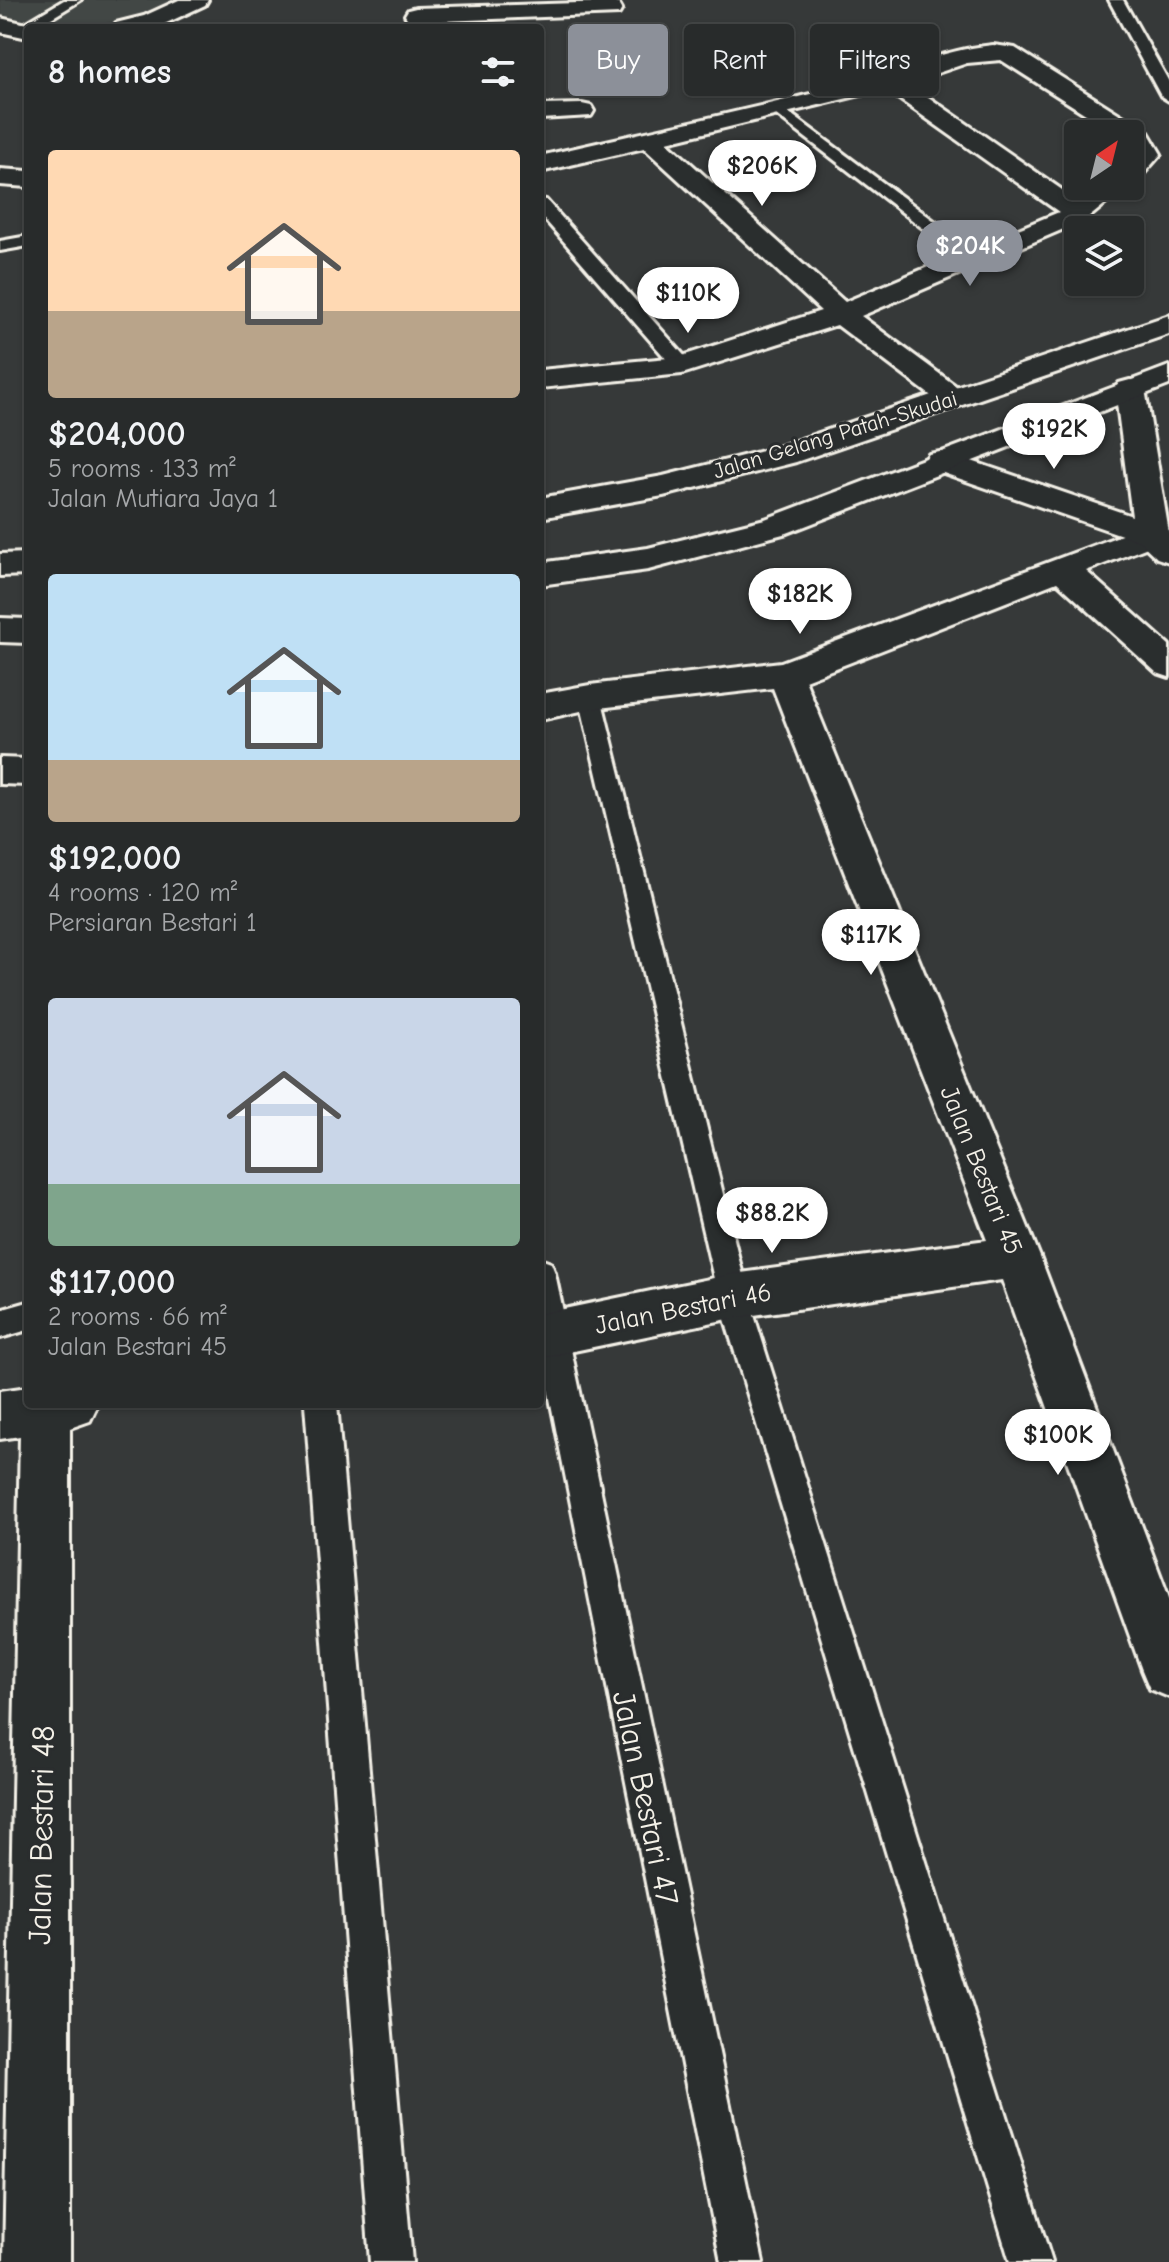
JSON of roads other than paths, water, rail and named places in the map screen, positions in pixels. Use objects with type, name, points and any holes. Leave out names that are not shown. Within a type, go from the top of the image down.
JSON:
[{"type":"street","points":[[140,24],[197,0]]},
{"type":"street","points":[[415,14],[611,9]]},
{"type":"street","points":[[939,66],[980,53],[1007,53],[1112,120]]},
{"type":"street","points":[[544,163],[826,96]]},
{"type":"street","points":[[910,96],[1078,213]]},
{"type":"street","points":[[544,112],[582,111]]},
{"type":"street","points":[[649,139],[841,314],[953,398]]},
{"type":"street","points":[[0,177],[24,179]]},
{"type":"street","points":[[544,379],[682,365],[841,314],[1078,213],[1095,200]]},
{"type":"street","name":"Jalan Gelang Patah-Skudai","points":[[544,507],[663,486],[785,455],[1169,324]]},
{"type":"street","points":[[544,573],[648,559],[776,526],[1169,375]]},
{"type":"street","points":[[1130,389],[1160,542]]},
{"type":"street","points":[[940,461],[1160,542]]},
{"type":"street","points":[[544,706],[590,697],[785,674],[1064,570],[1160,542]]},
{"type":"street","points":[[0,565],[24,564]]},
{"type":"street","points":[[1064,570],[1169,665]]},
{"type":"street","points":[[0,630],[24,631]]},
{"type":"street","name":"Jalan Bestari 45","points":[[785,674],[1017,1257],[1169,1670]]},
{"type":"street","points":[[0,771],[24,772]]},
{"type":"street","name":"Jalan Bestari 46","points":[[545,1335],[733,1296],[1017,1257]]},
{"type":"street","name":"Jalan Bestari 48","points":[[37,2262],[40,1409]]},
{"type":"lane","points":[[26,24],[74,0]]},
{"type":"lane","points":[[1116,0],[1169,96]]},
{"type":"lane","points":[[776,108],[974,259]]},
{"type":"lane","points":[[544,209],[682,365]]},
{"type":"lane","points":[[0,246],[24,242]]},
{"type":"lane","points":[[590,697],[733,1296],[1031,2262]]},
{"type":"lane","points":[[0,1324],[24,1317]]},
{"type":"lane","name":"Jalan Bestari 47","points":[[545,1335],[742,2262]]},
{"type":"lane","points":[[321,1408],[391,2262]]}]
